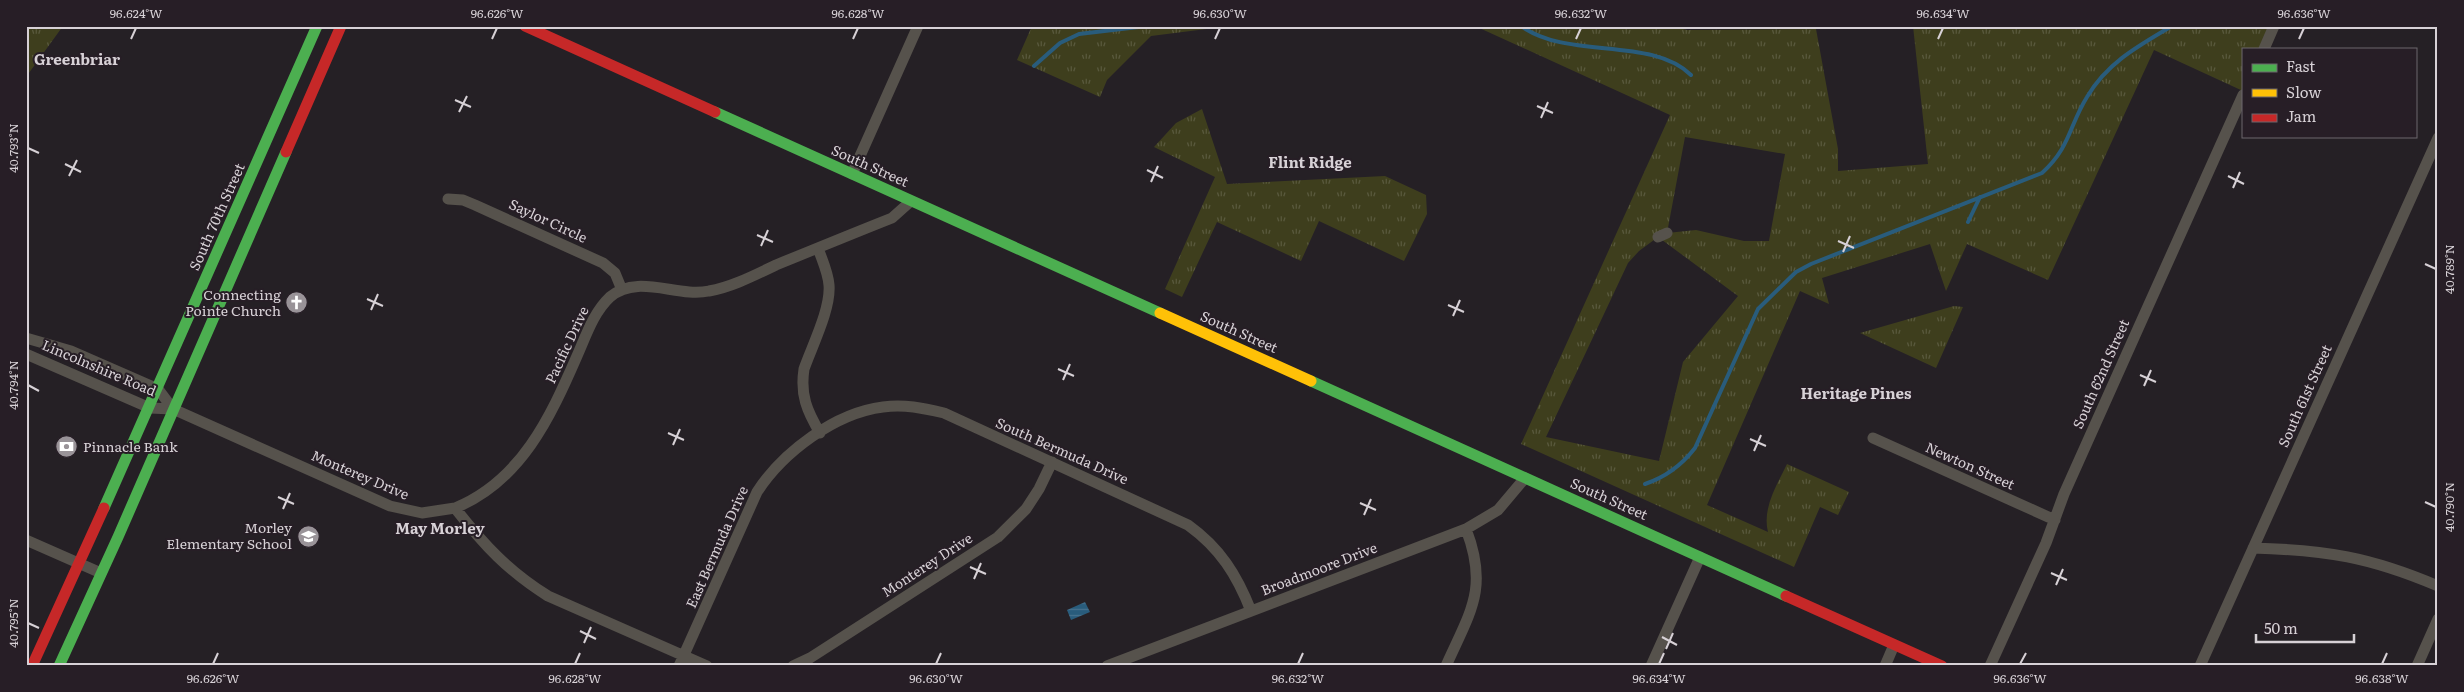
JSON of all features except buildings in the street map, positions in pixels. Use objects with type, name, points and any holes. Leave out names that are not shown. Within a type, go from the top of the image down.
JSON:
[{"type":"main road","name":"South 70th Street","points":[[32,666],[150,408],[317,26]]},
{"type":"main road","points":[[59,666],[341,26]]},
{"type":"main road","name":"South Street","points":[[525,26],[1942,666]]},
{"type":"street","points":[[852,174],[918,26]]},
{"type":"street","points":[[2264,48],[2274,26]]},
{"type":"street","name":"South 62nd Street","points":[[1990,666],[2055,520],[2088,440],[2242,97]]},
{"type":"street","name":"South 61st Street","points":[[2200,666],[2438,138]]},
{"type":"street","name":"Saylor Circle","points":[[448,200],[463,200],[603,263],[615,273],[622,290]]},
{"type":"street","points":[[622,290],[646,286],[678,292],[709,292],[892,218],[912,200]]},
{"type":"street","points":[[818,248],[827,272],[829,286],[828,302],[804,369],[802,396],[807,410],[820,433]]},
{"type":"street","name":"Pacific Drive","points":[[455,508],[484,494],[509,472],[528,451],[544,428],[558,400],[593,318],[610,297],[622,290]]},
{"type":"street","name":"Lincolnshire Road","points":[[26,338],[71,351],[158,389],[173,409]]},
{"type":"street","name":"Lincolnshire Road","points":[[26,354],[150,408],[173,409]]},
{"type":"street","name":"South Bermuda Drive","points":[[820,433],[863,411],[883,407],[920,407],[944,413],[1174,517],[1201,534],[1230,566],[1251,611]]},
{"type":"street","name":"Monterey Drive","points":[[173,409],[390,506],[422,513],[455,508]]},
{"type":"street","name":"East Bermuda Drive","points":[[682,661],[757,492],[780,461],[820,433]]},
{"type":"street","name":"Newton Street","points":[[1873,438],[2055,520]]},
{"type":"street","name":"Monterey Drive","points":[[793,666],[810,658],[998,537],[1026,509],[1039,489],[1052,462]]},
{"type":"street","name":"Broadmoore Drive","points":[[1108,666],[1466,529],[1498,510],[1525,478]]},
{"type":"street","points":[[455,508],[485,546],[524,581],[548,596],[682,661],[707,666]]},
{"type":"street","points":[[1446,666],[1476,594],[1477,562],[1466,529]]},
{"type":"street","points":[[26,540],[101,573]]},
{"type":"street","points":[[2253,548],[2312,550],[2344,555],[2384,565],[2438,586]]},
{"type":"street","points":[[1652,666],[1700,557]]},
{"type":"street","points":[[2417,666],[2438,619]]},
{"type":"street","points":[[1885,666],[1894,644]]},
{"type":"green space","points":[[26,26],[63,26],[26,77]]},
{"type":"green space","points":[[1032,26],[1230,26],[1151,36],[1107,80],[1100,97],[1017,60]]},
{"type":"green space","points":[[1475,26],[1671,26],[1687,30],[1816,29],[1838,149],[1838,171],[1928,164],[1913,26],[2274,26],[2264,48],[2242,48],[2242,91],[2154,50],[2048,280],[1967,244],[1946,291],[1930,244],[1822,278],[1829,304],[1800,291],[1707,505],[1768,532],[1767,514],[1771,497],[1787,464],[1849,492],[1838,515],[1820,507],[1794,567],[1521,444],[1670,115]],"holes":[[[1685,137],[1785,154],[1769,241],[1744,241],[1696,230],[1667,233]],[[1658,237],[1738,296],[1683,362],[1659,461],[1546,437],[1628,263],[1639,251]]]},
{"type":"green space","points":[[1202,109],[1227,184],[1385,176],[1426,195],[1427,214],[1404,261],[1319,221],[1301,261],[1217,222],[1182,297],[1165,289],[1215,177],[1154,147],[1176,123]]},
{"type":"green space","points":[[1954,306],[1963,307],[1936,368],[1860,333]]},
{"type":"water","points":[[1085,602],[1090,612],[1071,620],[1067,610]]},
{"type":"waterway","points":[[1034,66],[1060,43],[1079,34],[1147,26]]},
{"type":"waterway","points":[[1521,26],[1540,36],[1562,43],[1632,51],[1654,56],[1674,63],[1691,75]]},
{"type":"waterway","points":[[1645,484],[1673,470],[1695,448],[1758,309],[1796,272],[1811,264],[2042,173],[2064,146],[2087,97],[2104,74],[2135,48],[2172,26]]},
{"type":"waterway","points":[[1968,222],[1980,197]]},
{"type":"traffic: fast","points":[[104,508],[317,26]]},
{"type":"traffic: fast","points":[[715,112],[1160,313]]},
{"type":"traffic: fast","points":[[59,666],[118,537],[286,152]]},
{"type":"traffic: fast","points":[[1311,381],[1786,596]]},
{"type":"traffic: slow","points":[[1160,313],[1311,381]]},
{"type":"traffic: jam","points":[[286,152],[341,26]]},
{"type":"traffic: jam","points":[[525,26],[715,112]]},
{"type":"traffic: jam","points":[[32,666],[104,508]]},
{"type":"traffic: jam","points":[[1786,596],[1942,666]]},
{"type":"place","name":"Connecting Pointe Church","points":[[297,303]]},
{"type":"place","name":"Pinnacle Bank","points":[[67,447]]},
{"type":"place","name":"Morley Elementary School","points":[[308,536]]},
{"type":"district","name":"Greenbriar","points":[[77,60]]},
{"type":"district","name":"Flint Ridge","points":[[1310,163]]},
{"type":"district","name":"Heritage Pines","points":[[1856,394]]},
{"type":"district","name":"May Morley","points":[[440,529]]}]
